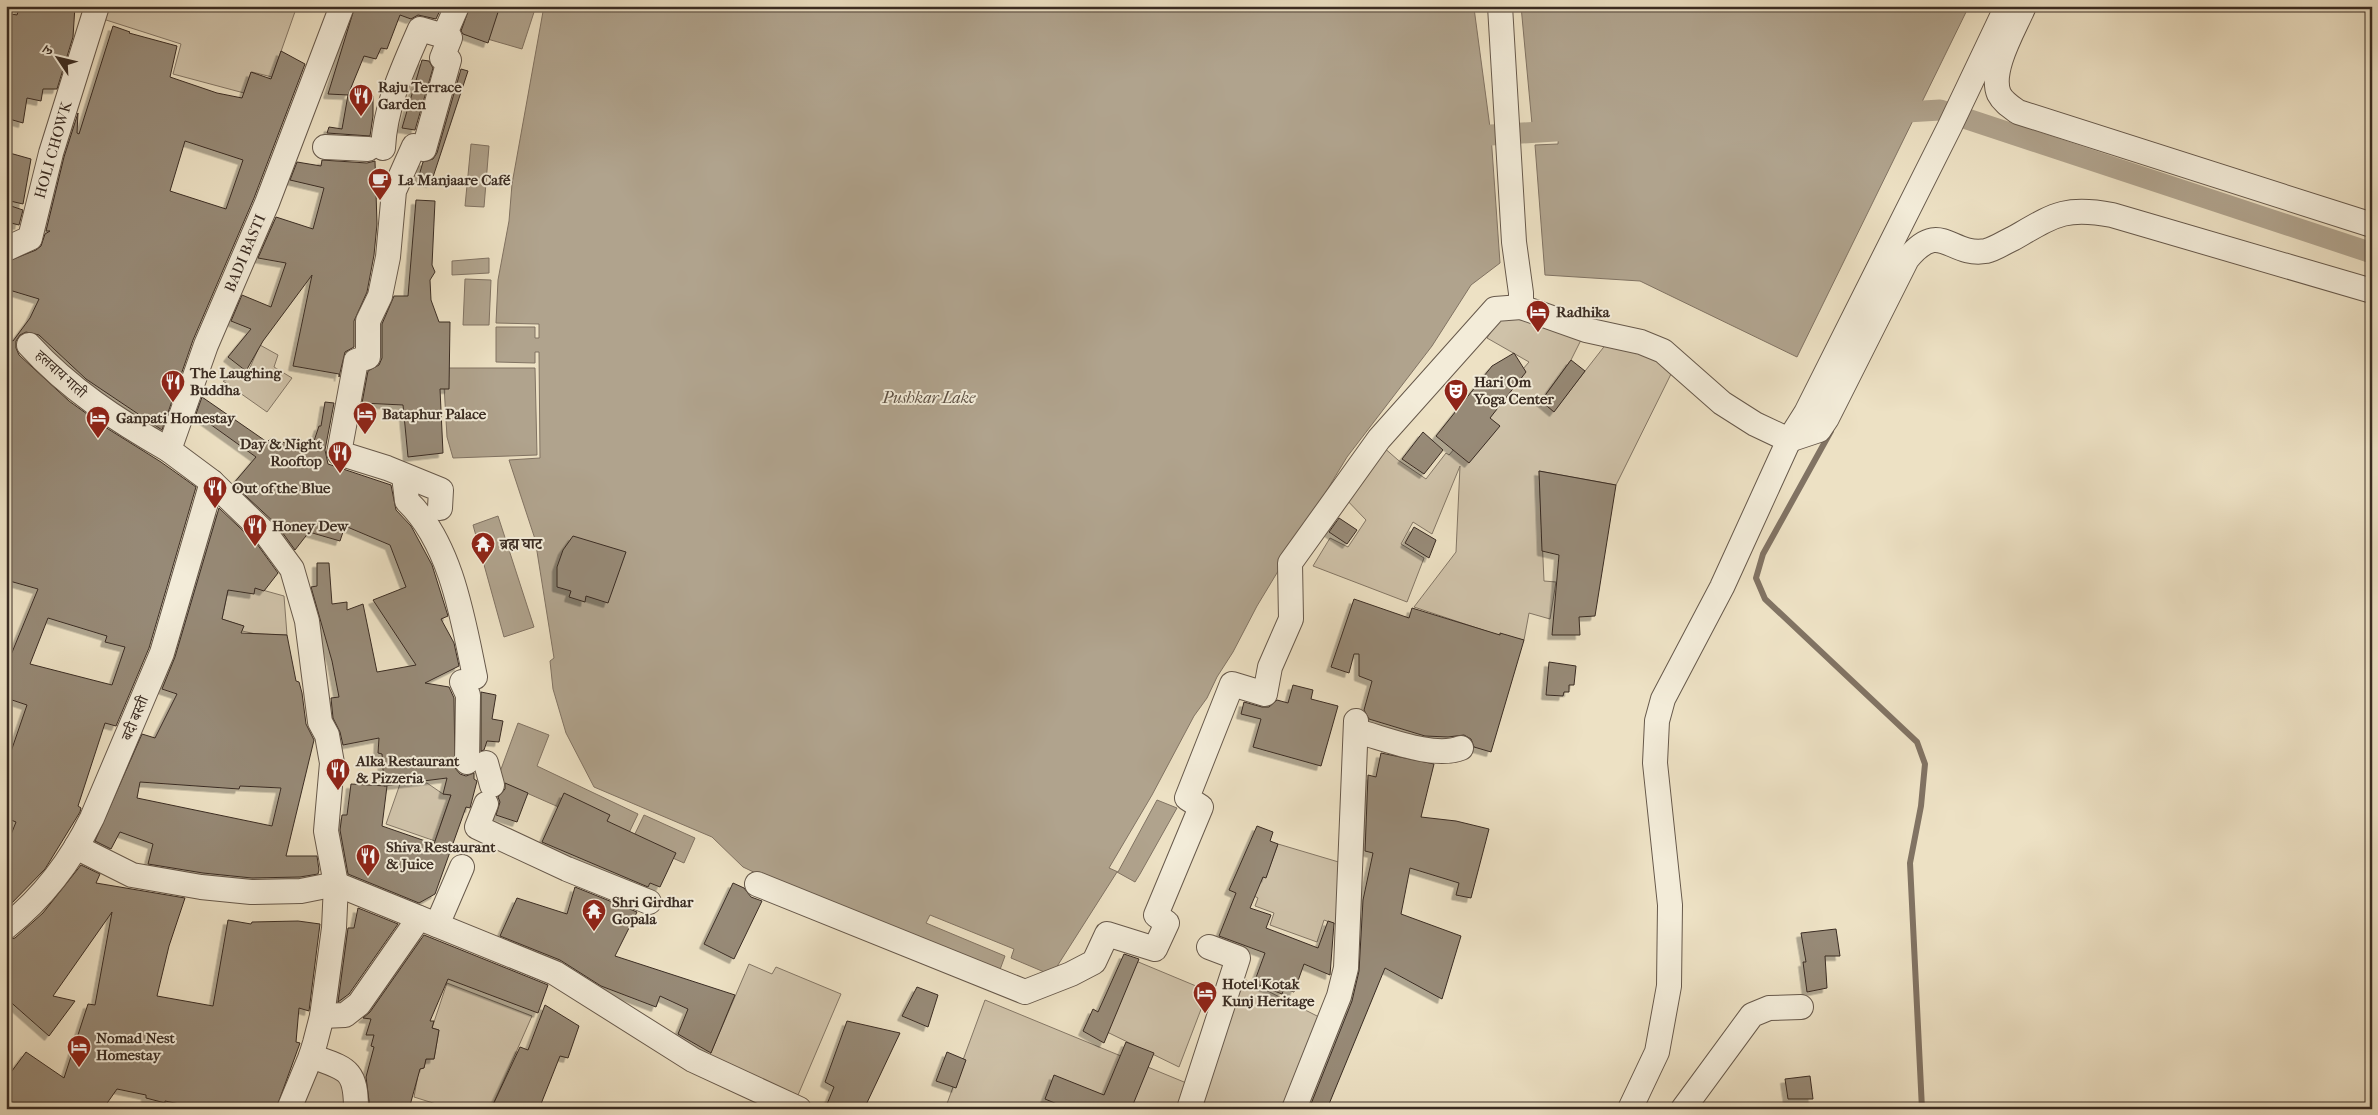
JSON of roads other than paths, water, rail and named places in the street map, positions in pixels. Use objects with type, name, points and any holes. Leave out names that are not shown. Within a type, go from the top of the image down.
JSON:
[{"type":"street","name":"HOLI CHOWK","points":[[6,249],[30,238],[51,153],[97,6]]},
{"type":"street","name":"BADI BASTI","points":[[169,450],[206,345],[267,203],[342,6]]},
{"type":"street","points":[[325,147],[376,149],[401,70],[420,29],[444,36],[457,6]]},
{"type":"street","points":[[1500,6],[1514,242],[1521,300]]},
{"type":"street","points":[[1630,1109],[1657,1052],[1669,986],[1670,905],[1655,763],[1657,721],[1663,699],[1722,587],[1789,440],[1806,413],[1950,126],[2007,6]]},
{"type":"street","points":[[2024,6],[1997,69],[1998,93],[2004,102],[2018,112],[2372,225]]},
{"type":"street","points":[[440,508],[441,490],[387,468],[339,453],[356,361],[368,358],[368,321],[380,296],[388,257],[394,191],[414,146],[424,149],[449,60],[442,58],[450,38]]},
{"type":"street","points":[[757,884],[1025,992],[1072,974],[1094,962],[1107,934],[1155,949],[1167,923],[1156,915],[1201,808],[1187,798],[1232,684],[1265,694],[1270,668],[1291,619],[1290,563],[1379,439],[1495,309],[1521,300],[1586,330],[1641,342],[1663,351],[1722,403],[1755,424],[1789,440],[1819,430],[1828,418],[1907,259],[1918,246],[1927,240],[1941,241],[1967,250],[1987,251],[2051,217],[2067,211],[2086,210],[2121,218],[2372,291]]},
{"type":"street","name":"हलवाय गाती","points":[[29,345],[48,365],[83,395],[120,422],[169,450]]},
{"type":"street","points":[[169,450],[212,482],[268,535],[292,569],[307,621],[320,722],[326,735],[332,763],[326,831],[336,884],[334,928],[322,1016],[311,1056],[289,1109]]},
{"type":"street","points":[[404,476],[407,501],[420,513],[444,554],[468,680],[469,723],[466,739],[483,779],[477,827],[567,870],[649,902]]},
{"type":"street","name":"बदी बस्ती","points":[[6,927],[32,906],[57,876],[76,847],[128,736],[162,653],[212,482]]},
{"type":"street","points":[[1294,1109],[1339,996],[1346,968],[1356,726],[1425,750],[1442,752],[1461,748]]},
{"type":"street","points":[[76,847],[132,875],[200,887],[251,892],[301,890],[336,884],[555,973],[693,1060],[799,1109]]},
{"type":"street","points":[[322,1016],[345,1015],[359,1004],[428,921],[462,867]]},
{"type":"street","points":[[1189,1109],[1238,958],[1209,947]]},
{"type":"street","points":[[1682,1109],[1752,1015],[1769,1008],[1801,1007]]},
{"type":"street","points":[[311,1056],[344,1068],[356,1088],[356,1109]]},
{"type":"water","points":[[494,6],[536,6],[522,49],[484,38]]},
{"type":"water","name":"Pushkar Lake","points":[[544,6],[1472,6],[1474,8],[1491,135],[1500,263],[1471,285],[1432,346],[1347,457],[1257,606],[1233,652],[1217,677],[1207,698],[1194,716],[1152,795],[1109,868],[1118,872],[1157,800],[1177,808],[1140,874],[1135,882],[1117,872],[1056,968],[1049,974],[1011,958],[1014,949],[930,915],[926,923],[1005,956],[998,975],[923,938],[764,877],[743,867],[712,837],[594,787],[566,733],[553,689],[550,661],[554,658],[535,539],[509,460],[540,458],[539,352],[535,352],[535,363],[496,362],[496,327],[535,327],[535,338],[539,338],[539,324],[496,323],[498,280],[509,221],[512,184]]},
{"type":"water","points":[[1521,6],[1969,6],[1797,357],[1640,281],[1545,275],[1535,145],[1558,144],[1559,125],[1532,124]]},
{"type":"water","points":[[471,144],[489,146],[484,207],[465,206]]},
{"type":"water","points":[[489,258],[489,273],[452,275],[452,261]]},
{"type":"water","points":[[465,279],[491,280],[489,325],[463,325]]},
{"type":"water","points":[[443,368],[535,368],[537,455],[453,458],[447,437]]},
{"type":"water","points":[[498,516],[534,627],[504,637],[473,525]]},
{"type":"water","points":[[518,723],[549,735],[537,766],[638,814],[627,837],[497,780]]},
{"type":"water","points":[[644,815],[695,838],[684,863],[632,840]]},
{"type":"waterway","points":[[1890,113],[1940,110],[2372,253]]},
{"type":"waterway","points":[[1491,135],[1588,129]]},
{"type":"waterway","points":[[1831,431],[1763,554],[1756,578],[1765,599],[1917,742],[1925,764],[1921,806],[1910,863],[1922,1109]]},
{"type":"place","name":"Raju Terrace Garden","points":[[361,117]]},
{"type":"place","name":"La Manjaare Café","points":[[380,201]]},
{"type":"place","name":"Radhika","points":[[1538,333]]},
{"type":"place","name":"The Laughing Buddha","points":[[173,403]]},
{"type":"place","name":"Hari Om Yoga Center","points":[[1456,412]]},
{"type":"place","name":"Bataphur Palace","points":[[365,435]]},
{"type":"place","name":"Ganpati Homestay","points":[[98,439]]},
{"type":"place","name":"Day & Night Rooftop","points":[[340,474]]},
{"type":"place","name":"Out of the Blue","points":[[215,509]]},
{"type":"place","name":"Honey Dew","points":[[255,547]]},
{"type":"place","name":"ब्रह्म घाट","points":[[483,565]]},
{"type":"place","name":"Alka Restaurant & Pizzeria","points":[[338,791]]},
{"type":"place","name":"Shiva Restaurant & Juice","points":[[368,877]]},
{"type":"place","name":"Shri Girdhar Gopala","points":[[594,932]]},
{"type":"place","name":"Hotel Kotak Kunj Heritage","points":[[1205,1014]]},
{"type":"place","name":"Nomad Nest Homestay","points":[[79,1068]]}]
